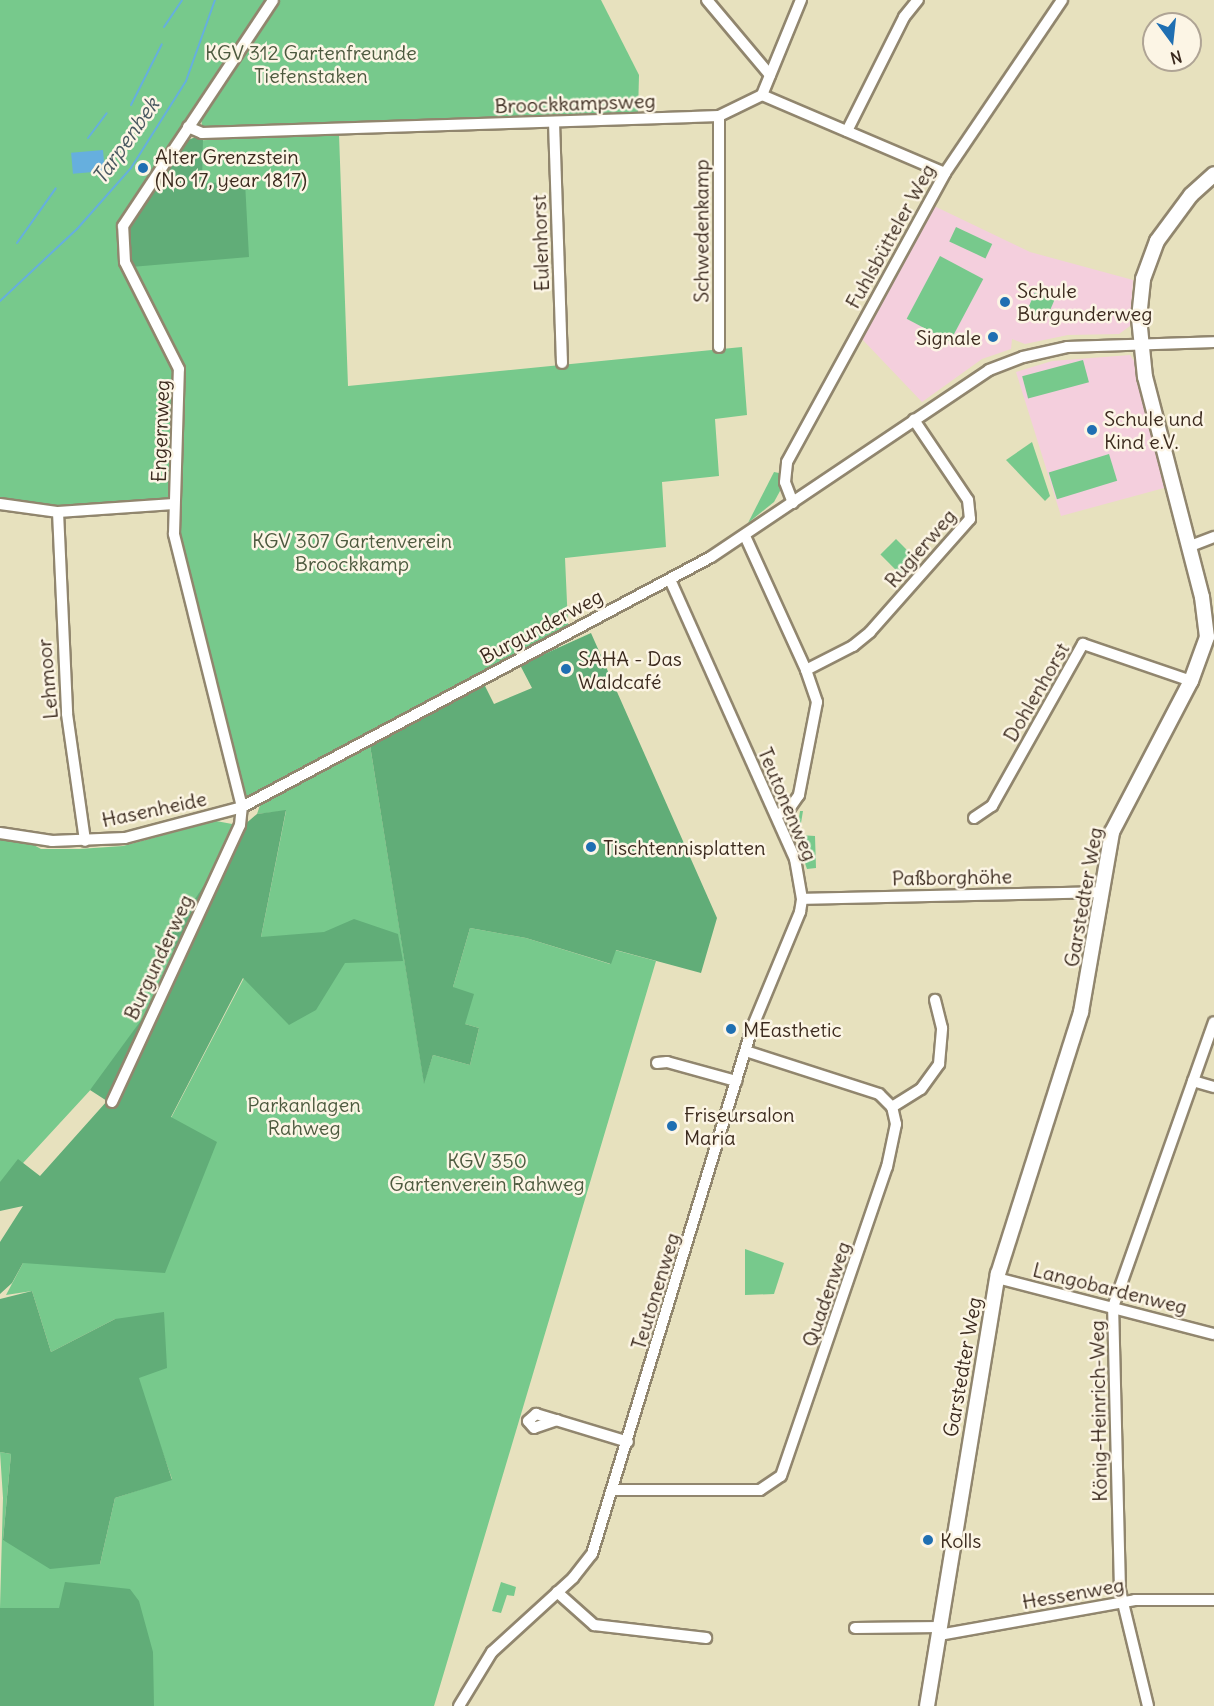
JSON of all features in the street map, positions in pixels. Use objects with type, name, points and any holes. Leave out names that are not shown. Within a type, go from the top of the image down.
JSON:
[{"type":"main road","name":"Garstedter Weg","points":[[927,1706],[997,1278],[1081,1012],[1112,832],[1123,803],[1191,681],[1211,628],[1148,388],[1140,343],[1142,286],[1154,248],[1170,222],[1214,174]]},
{"type":"street","name":"Engernweg","points":[[242,807],[176,543],[174,504],[179,369],[131,276],[121,242],[129,212],[273,0]]},
{"type":"street","points":[[707,0],[770,75]]},
{"type":"street","points":[[801,0],[762,96],[945,173]]},
{"type":"street","points":[[847,131],[904,17],[918,0]]},
{"type":"street","name":"Fuhlsbütteler Weg","points":[[793,503],[785,482],[787,462],[945,173],[1062,0]]},
{"type":"street","name":"Broockkampsweg","points":[[188,127],[202,133],[719,116],[762,96]]},
{"type":"street","name":"Schwedenkamp","points":[[719,116],[719,347]]},
{"type":"street","name":"Eulenhorst","points":[[554,123],[562,363]]},
{"type":"street","name":"Burgunderweg","points":[[112,1102],[240,825],[242,807],[670,580],[745,536],[979,376],[1023,357],[1067,347],[1214,342]]},
{"type":"street","name":"Rugierweg","points":[[806,670],[853,646],[870,632],[970,519],[968,500],[914,420]]},
{"type":"street","points":[[0,504],[58,512],[174,504]]},
{"type":"street","name":"Lehmoor","points":[[58,512],[66,704],[85,841]]},
{"type":"street","points":[[745,536],[806,670],[817,702],[802,782],[795,803],[777,815]]},
{"type":"street","points":[[1188,547],[1214,537]]},
{"type":"street","name":"Teutonenweg","points":[[459,1706],[492,1652],[557,1592],[592,1554],[736,1081],[767,987],[794,929],[802,899],[795,859],[777,815],[670,580]]},
{"type":"street","name":"Dohlenhorst","points":[[974,818],[992,806],[1083,644],[1191,681]]},
{"type":"street","name":"Hasenheide","points":[[0,833],[52,841],[125,838],[242,807]]},
{"type":"street","name":"Paßborghöhe","points":[[802,899],[1102,892]]},
{"type":"street","points":[[746,1051],[871,1089],[892,1107],[921,1089],[939,1064],[942,1028],[935,1000]]},
{"type":"street","name":"König-Heinrich-Weg","points":[[1148,1706],[1123,1603],[1113,1307],[1214,1022]]},
{"type":"street","points":[[657,1063],[667,1062],[736,1081]]},
{"type":"street","points":[[1193,1081],[1214,1087]]},
{"type":"street","name":"Quadenweg","points":[[612,1490],[753,1490],[767,1488],[781,1476],[887,1167],[896,1133],[892,1107]]},
{"type":"street","name":"Langobardenweg","points":[[997,1278],[1214,1334]]},
{"type":"street","points":[[557,1420],[627,1442]]},
{"type":"street","points":[[557,1592],[594,1625],[706,1638]]},
{"type":"street","name":"Hessenweg","points":[[939,1631],[1123,1603],[1214,1600]]},
{"type":"street","points":[[855,1628],[939,1631]]},
{"type":"shaded area","name":"Schule Burgunderweg","points":[[932,205],[1030,252],[1133,280],[1130,326],[1119,334],[1068,335],[1025,344],[1012,339],[1011,349],[982,359],[922,402],[861,338]]},
{"type":"shaded area","name":"Schule und Kind e.V.","points":[[1130,355],[1136,364],[1164,488],[1061,516],[1016,372],[1052,361]]},
{"type":"green space","name":"KGV 307 Gartenverein Broockkamp","points":[[0,0],[269,0],[126,210],[120,226],[119,251],[125,251],[186,141],[339,134],[348,386],[742,347],[747,415],[715,419],[719,476],[662,482],[666,547],[565,558],[568,625],[248,801],[176,541],[179,501],[50,509],[0,499]]},
{"type":"green space","name":"KGV 312 Gartenfreunde Tiefenstaken","points":[[277,0],[601,0],[639,75],[638,114],[202,130],[201,111]]},
{"type":"green space","points":[[203,138],[202,183],[245,182],[249,257],[131,267],[125,241],[128,227],[160,175],[186,141]]},
{"type":"green space","points":[[956,227],[992,244],[985,258],[949,242]]},
{"type":"green space","points":[[940,256],[983,279],[950,342],[907,319]]},
{"type":"green space","points":[[1035,292],[1054,300],[1046,320],[1027,311]]},
{"type":"green space","points":[[1083,360],[1089,382],[1028,399],[1022,376]]},
{"type":"green space","points":[[1032,442],[1050,496],[1045,501],[1006,460]]},
{"type":"green space","points":[[1109,454],[1117,481],[1057,499],[1049,472]]},
{"type":"green space","points":[[774,472],[779,473],[780,491],[774,502],[748,523]]},
{"type":"green space","points":[[896,539],[918,561],[902,576],[880,555]]},
{"type":"green space","points":[[591,633],[717,918],[701,973],[616,950],[611,964],[526,938],[470,928],[453,987],[474,994],[465,1024],[479,1028],[470,1065],[433,1055],[424,1084],[370,745],[484,684],[494,704],[532,688],[520,665]]},
{"type":"green space","points":[[370,745],[424,1082],[433,1055],[470,1065],[479,1028],[465,1024],[453,987],[470,928],[526,938],[610,964],[615,950],[656,961],[434,1706],[154,1706],[59,1608],[0,1608],[3,1498],[0,1452],[11,1454],[3,1540],[100,1564],[115,1498],[172,1479],[115,1319],[51,1352],[32,1291],[6,1295],[23,1263],[171,1118],[244,978],[261,937],[286,811],[257,814],[261,802]]},
{"type":"green space","points":[[286,810],[261,937],[324,932],[354,919],[398,934],[403,961],[345,963],[316,1010],[289,1025],[243,978],[171,1117],[217,1142],[165,1273],[23,1263],[12,1283],[0,1294],[0,1242],[23,1206],[0,1211],[0,1182],[18,1159],[40,1176],[107,1101],[90,1090],[186,959],[166,943],[243,826],[257,814]]},
{"type":"green space","points":[[800,811],[803,811],[799,835],[815,836],[816,868],[807,869],[796,837]]},
{"type":"green space","points":[[216,821],[243,826],[167,943],[186,959],[95,1085],[0,1188],[0,836],[25,840],[41,849],[123,846]]},
{"type":"green space","points":[[745,1249],[784,1263],[774,1294],[745,1295]]},
{"type":"green space","points":[[32,1291],[51,1352],[115,1319],[164,1312],[167,1368],[139,1378],[172,1480],[115,1498],[100,1564],[50,1569],[3,1540],[11,1454],[0,1452],[0,1299]]},
{"type":"green space","points":[[65,1582],[130,1589],[139,1601],[153,1652],[154,1706],[0,1706],[0,1608],[59,1608]]},
{"type":"green space","points":[[501,1582],[516,1587],[514,1596],[507,1595],[501,1613],[492,1611]]},
{"type":"water","points":[[103,150],[105,171],[73,174],[71,153]]},
{"type":"waterway","points":[[164,27],[182,0]]},
{"type":"waterway","name":"Tarpenbek","points":[[0,301],[77,229],[131,168],[186,81],[215,0]]},
{"type":"waterway","points":[[131,105],[162,44]]},
{"type":"waterway","points":[[88,138],[107,113]]},
{"type":"waterway","points":[[17,243],[56,188]]},
{"type":"place","name":"Alter Grenzstein (No 17, year 1817)","points":[[143,168]]},
{"type":"place","name":"Schule Burgunderweg","points":[[1005,302]]},
{"type":"place","name":"Signale","points":[[993,337]]},
{"type":"place","name":"Schule und Kind e.V.","points":[[1092,430]]},
{"type":"place","name":"SAHA - Das Waldcafé","points":[[566,669]]},
{"type":"place","name":"Tischtennisplatten","points":[[591,847]]},
{"type":"place","name":"MEasthetic","points":[[731,1029]]},
{"type":"place","name":"Friseursalon Maria","points":[[672,1126]]},
{"type":"place","name":"Kolls","points":[[928,1540]]},
{"type":"park label","name":"Parkanlagen Rahweg","points":[[304,1116]]},
{"type":"park label","name":"KGV 350 Gartenverein Rahweg","points":[[487,1172]]}]
